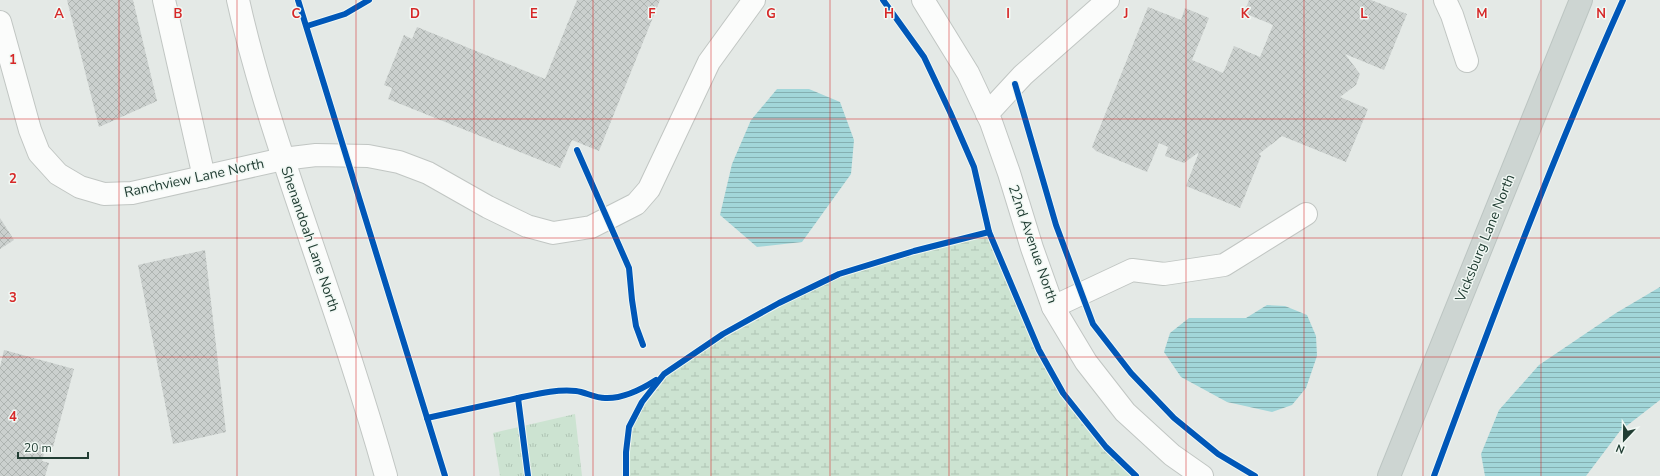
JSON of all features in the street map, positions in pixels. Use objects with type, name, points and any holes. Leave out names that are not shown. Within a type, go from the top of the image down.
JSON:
[{"type":"main road","name":"Vicksburg Lane North","points":[[1389,476],[1581,0]]},
{"type":"street","points":[[164,0],[204,177]]},
{"type":"street","name":"Shenandoah Lane North","points":[[238,0],[247,44],[283,159],[370,419],[386,476]]},
{"type":"street","name":"Ranchview Lane North","points":[[0,22],[30,130],[39,153],[58,174],[80,187],[104,194],[132,193],[283,159],[316,155],[368,156],[399,162],[428,173],[488,207],[527,226],[553,233],[591,227],[636,204],[649,189],[709,62],[754,0]]},
{"type":"street","name":"22nd Avenue North","points":[[923,0],[968,73],[987,114],[1009,173],[1032,248],[1053,307],[1086,362],[1126,412],[1172,455],[1202,476]]},
{"type":"street","points":[[987,114],[1024,75],[1108,0]]},
{"type":"street","points":[[1445,0],[1452,15],[1467,61]]},
{"type":"street","points":[[1053,307],[1132,270],[1164,274],[1224,265],[1306,214]]},
{"type":"green space","points":[[989,232],[1039,350],[1063,393],[1106,447],[1136,476],[626,476],[626,452],[629,427],[642,402],[664,374],[723,334],[779,303],[839,274],[914,251]]},
{"type":"green space","points":[[575,414],[582,476],[500,476],[493,433]]},
{"type":"water","points":[[777,89],[809,89],[840,102],[854,140],[851,174],[802,242],[757,247],[720,215],[732,164],[751,120]]},
{"type":"water","points":[[1660,287],[1660,400],[1620,431],[1586,476],[1485,476],[1481,454],[1499,410],[1539,365],[1616,313]]},
{"type":"water","points":[[1267,305],[1285,306],[1307,315],[1316,336],[1317,356],[1306,388],[1292,405],[1272,412],[1227,402],[1181,377],[1164,352],[1170,333],[1189,318],[1246,318]]},
{"type":"building","points":[[67,0],[133,0],[157,101],[99,127]]},
{"type":"building","points":[[577,0],[660,0],[599,151],[572,140],[560,168],[388,99],[392,88],[384,85],[404,35],[412,39],[417,27],[545,79]]},
{"type":"building","points":[[1249,0],[1371,0],[1407,14],[1384,70],[1345,54],[1360,74],[1356,85],[1340,97],[1368,109],[1346,162],[1282,136],[1259,154],[1261,156],[1240,208],[1186,186],[1199,152],[1184,163],[1165,156],[1168,147],[1159,143],[1147,172],[1096,151],[1092,147],[1148,7],[1181,20],[1185,8],[1209,18],[1192,60],[1223,73],[1234,46],[1260,57],[1273,25],[1244,13]]},
{"type":"building","points":[[0,218],[14,240],[0,249]]},
{"type":"building","points":[[205,250],[226,432],[173,444],[138,265]]},
{"type":"building","points":[[4,350],[74,369],[53,447],[46,446],[42,461],[49,463],[45,476],[0,476],[0,367]]},
{"type":"cycle path","points":[[298,0],[445,476]]},
{"type":"cycle path","points":[[307,26],[345,14],[369,0]]},
{"type":"cycle path","points":[[883,0],[924,57],[950,112],[974,167],[989,232],[1039,350],[1063,393],[1106,447],[1136,476]]},
{"type":"cycle path","points":[[1434,476],[1501,296],[1548,177],[1623,0]]},
{"type":"cycle path","points":[[1015,84],[1056,225],[1093,324],[1131,373],[1174,418],[1218,454],[1255,476]]},
{"type":"cycle path","points":[[577,150],[629,268],[636,326],[643,345]]},
{"type":"cycle path","points":[[626,476],[626,452],[629,427],[642,402],[664,374],[723,334],[779,303],[839,274],[914,251],[989,232]]},
{"type":"cycle path","points":[[518,398],[547,392],[561,391],[579,392],[601,398],[612,398],[632,393],[656,380]]},
{"type":"cycle path","points":[[427,418],[518,398],[528,476]]}]
